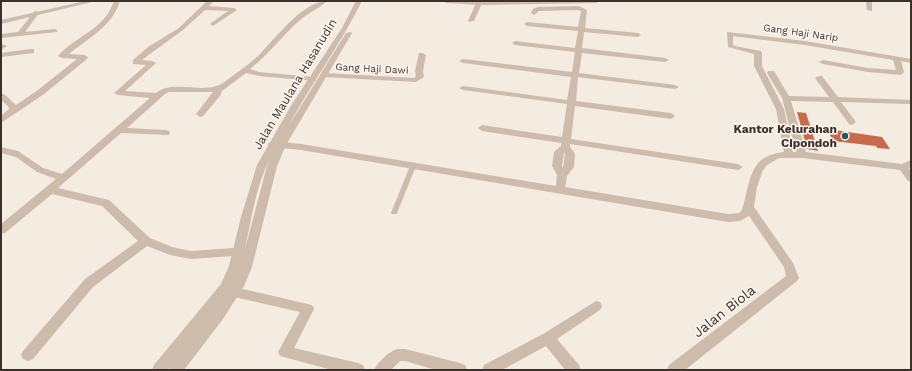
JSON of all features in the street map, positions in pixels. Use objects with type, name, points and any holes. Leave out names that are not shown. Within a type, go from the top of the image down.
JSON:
[{"type":"street","points":[[1,15],[30,9],[93,1]]},
{"type":"street","points":[[1,120],[41,92],[84,57],[62,56],[68,50],[98,29],[114,10],[117,1]]},
{"type":"street","points":[[157,96],[118,93],[152,63],[136,62],[151,49],[181,29],[211,1]]},
{"type":"street","points":[[200,114],[217,94],[218,90],[261,57],[287,27],[324,1]]},
{"type":"street","name":"Jalan Maulana Hasanudin","points":[[281,145],[309,79],[345,28],[359,1]]},
{"type":"street","name":"Jalan Maulana Hasanudin","points":[[159,370],[225,286],[235,266],[251,198],[262,165],[281,145],[343,46],[367,1]]},
{"type":"street","points":[[446,1],[596,1]]},
{"type":"street","points":[[869,1],[870,10]]},
{"type":"street","points":[[472,21],[480,2]]},
{"type":"street","points":[[203,8],[234,10],[213,24]]},
{"type":"street","points":[[534,13],[537,9],[582,8],[584,10],[583,29],[565,144],[570,154],[569,167],[562,175],[560,190]]},
{"type":"street","points":[[1,22],[30,9]]},
{"type":"street","points":[[20,34],[30,9]]},
{"type":"street","points":[[527,24],[638,35]]},
{"type":"street","points":[[1,36],[55,31]]},
{"type":"street","name":"Gang Haji Narip","points":[[789,154],[780,109],[758,66],[758,53],[733,48],[730,46],[728,34],[733,33],[805,43],[911,61]]},
{"type":"street","points":[[514,42],[665,60]]},
{"type":"street","points":[[1,55],[31,51]]},
{"type":"street","name":"Gang Haji Dawi","points":[[324,75],[416,80],[420,77],[418,71],[422,55]]},
{"type":"street","points":[[822,62],[868,70],[898,73],[900,72],[896,58]]},
{"type":"street","points":[[463,61],[675,87]]},
{"type":"street","points":[[245,70],[260,74],[309,79]]},
{"type":"street","points":[[771,73],[786,98],[802,156]]},
{"type":"street","points":[[819,78],[852,122]]},
{"type":"street","points":[[463,88],[671,116]]},
{"type":"street","points":[[1,230],[121,130],[164,91],[218,90]]},
{"type":"street","points":[[1,96],[13,107],[10,114]]},
{"type":"street","points":[[786,98],[911,102]]},
{"type":"street","points":[[482,128],[565,144],[738,167]]},
{"type":"street","points":[[121,130],[166,133]]},
{"type":"street","points":[[281,145],[728,218],[742,216],[749,208],[752,186],[757,170],[766,159],[789,154],[907,165],[911,179]]},
{"type":"street","points":[[1,150],[19,154],[38,169],[64,178]]},
{"type":"street","points":[[50,190],[105,203],[146,241],[181,254],[201,255],[238,252]]},
{"type":"street","name":"Jalan Biola","points":[[674,370],[793,278],[789,266],[749,208]]},
{"type":"street","points":[[28,355],[89,283],[146,241]]},
{"type":"street","name":"Jalan Maulana Hasanudin","points":[[176,370],[234,292],[243,274],[238,252]]},
{"type":"street","points":[[234,292],[308,309],[285,352],[358,370]]},
{"type":"street","points":[[489,370],[548,338],[596,306]]},
{"type":"street","points":[[548,338],[574,370]]},
{"type":"street","points":[[381,370],[398,355],[405,355],[460,370]]},
{"type":"lane","points":[[394,213],[413,166]]},
{"type":"building","points":[[797,112],[806,113],[818,151],[807,149]]},
{"type":"building","points":[[827,129],[882,137],[890,149],[833,141]]},
{"type":"place","name":"Kantor Kelurahan Cipondoh","points":[[845,136]]}]
